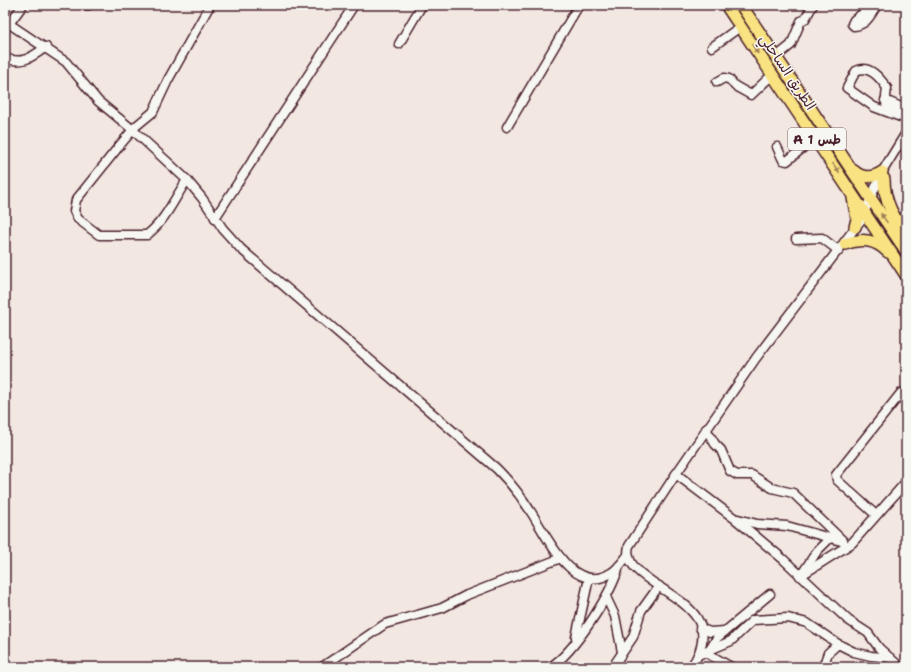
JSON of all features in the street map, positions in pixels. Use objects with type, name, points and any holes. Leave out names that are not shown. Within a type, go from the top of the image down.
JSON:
[{"type":"highway","name":"الطريق الساحلي","points":[[726,5],[867,214],[906,275]]},
{"type":"highway","name":"الطريق الساحلي","points":[[741,5],[906,250]]},
{"type":"highway","points":[[853,171],[860,176],[870,177],[885,171],[884,193],[888,206],[906,236]]},
{"type":"highway","points":[[851,191],[856,214],[855,227]]},
{"type":"highway","points":[[842,247],[861,239],[872,241],[882,247],[895,259]]},
{"type":"street","points":[[23,5],[7,23],[46,47],[70,66],[105,107],[134,130],[188,180],[215,218],[241,249],[496,469],[524,501],[561,558],[572,570],[589,578],[606,576],[628,555],[631,542],[706,429],[756,358],[842,247],[855,227],[867,214]]},
{"type":"street","points":[[188,180],[173,199],[168,213],[147,235],[99,235],[78,219],[74,211],[76,200],[134,130],[153,112],[168,80],[210,5]]},
{"type":"street","points":[[215,218],[354,5]]},
{"type":"street","points":[[399,44],[422,5]]},
{"type":"street","points":[[507,127],[579,5]]},
{"type":"street","points":[[776,57],[791,45],[801,21],[805,19],[813,5]]},
{"type":"street","points":[[712,47],[740,27]]},
{"type":"street","points":[[5,58],[22,61],[29,59],[46,47]]},
{"type":"street","points":[[890,112],[887,109],[887,88],[880,78],[864,69],[856,71],[847,88],[850,91],[874,107],[906,119]]},
{"type":"street","points":[[717,82],[724,78],[729,79],[735,86],[751,95],[772,75]]},
{"type":"street","points":[[886,100],[905,108]]},
{"type":"street","points":[[890,112],[905,108]]},
{"type":"street","points":[[842,247],[859,230],[885,171],[906,133]]},
{"type":"street","points":[[777,147],[783,160],[787,161],[816,138]]},
{"type":"street","points":[[796,239],[822,238],[842,247]]},
{"type":"street","points":[[876,515],[837,480],[836,475],[901,393]]},
{"type":"street","points":[[706,429],[721,450],[730,471],[737,475],[752,475],[772,488],[793,494],[848,542]]},
{"type":"street","points":[[676,474],[734,518],[848,620],[863,629],[900,667]]},
{"type":"street","points":[[800,576],[848,542],[876,515],[906,482]]},
{"type":"street","points":[[734,518],[757,524],[787,526],[848,542]]},
{"type":"street","points":[[800,576],[811,559],[830,537]]},
{"type":"street","points":[[628,555],[633,567],[688,607],[696,616],[700,628],[701,642],[704,652],[731,667]]},
{"type":"street","points":[[322,667],[385,624],[442,608],[473,593],[561,558]]},
{"type":"street","points":[[550,667],[562,659],[606,597],[619,565]]},
{"type":"street","points":[[575,642],[589,578]]},
{"type":"street","points":[[614,664],[636,631],[641,612],[659,586]]},
{"type":"street","points":[[691,667],[714,642],[770,594]]},
{"type":"street","points":[[606,597],[615,616],[622,652]]},
{"type":"street","points":[[704,652],[730,641],[750,622],[760,619],[776,620],[788,618],[813,626],[838,644],[862,654],[890,658]]},
{"type":"street","points":[[700,628],[716,632],[726,631]]},
{"type":"street","points":[[823,667],[828,653],[838,644]]},
{"type":"street","points":[[562,659],[566,667]]}]
